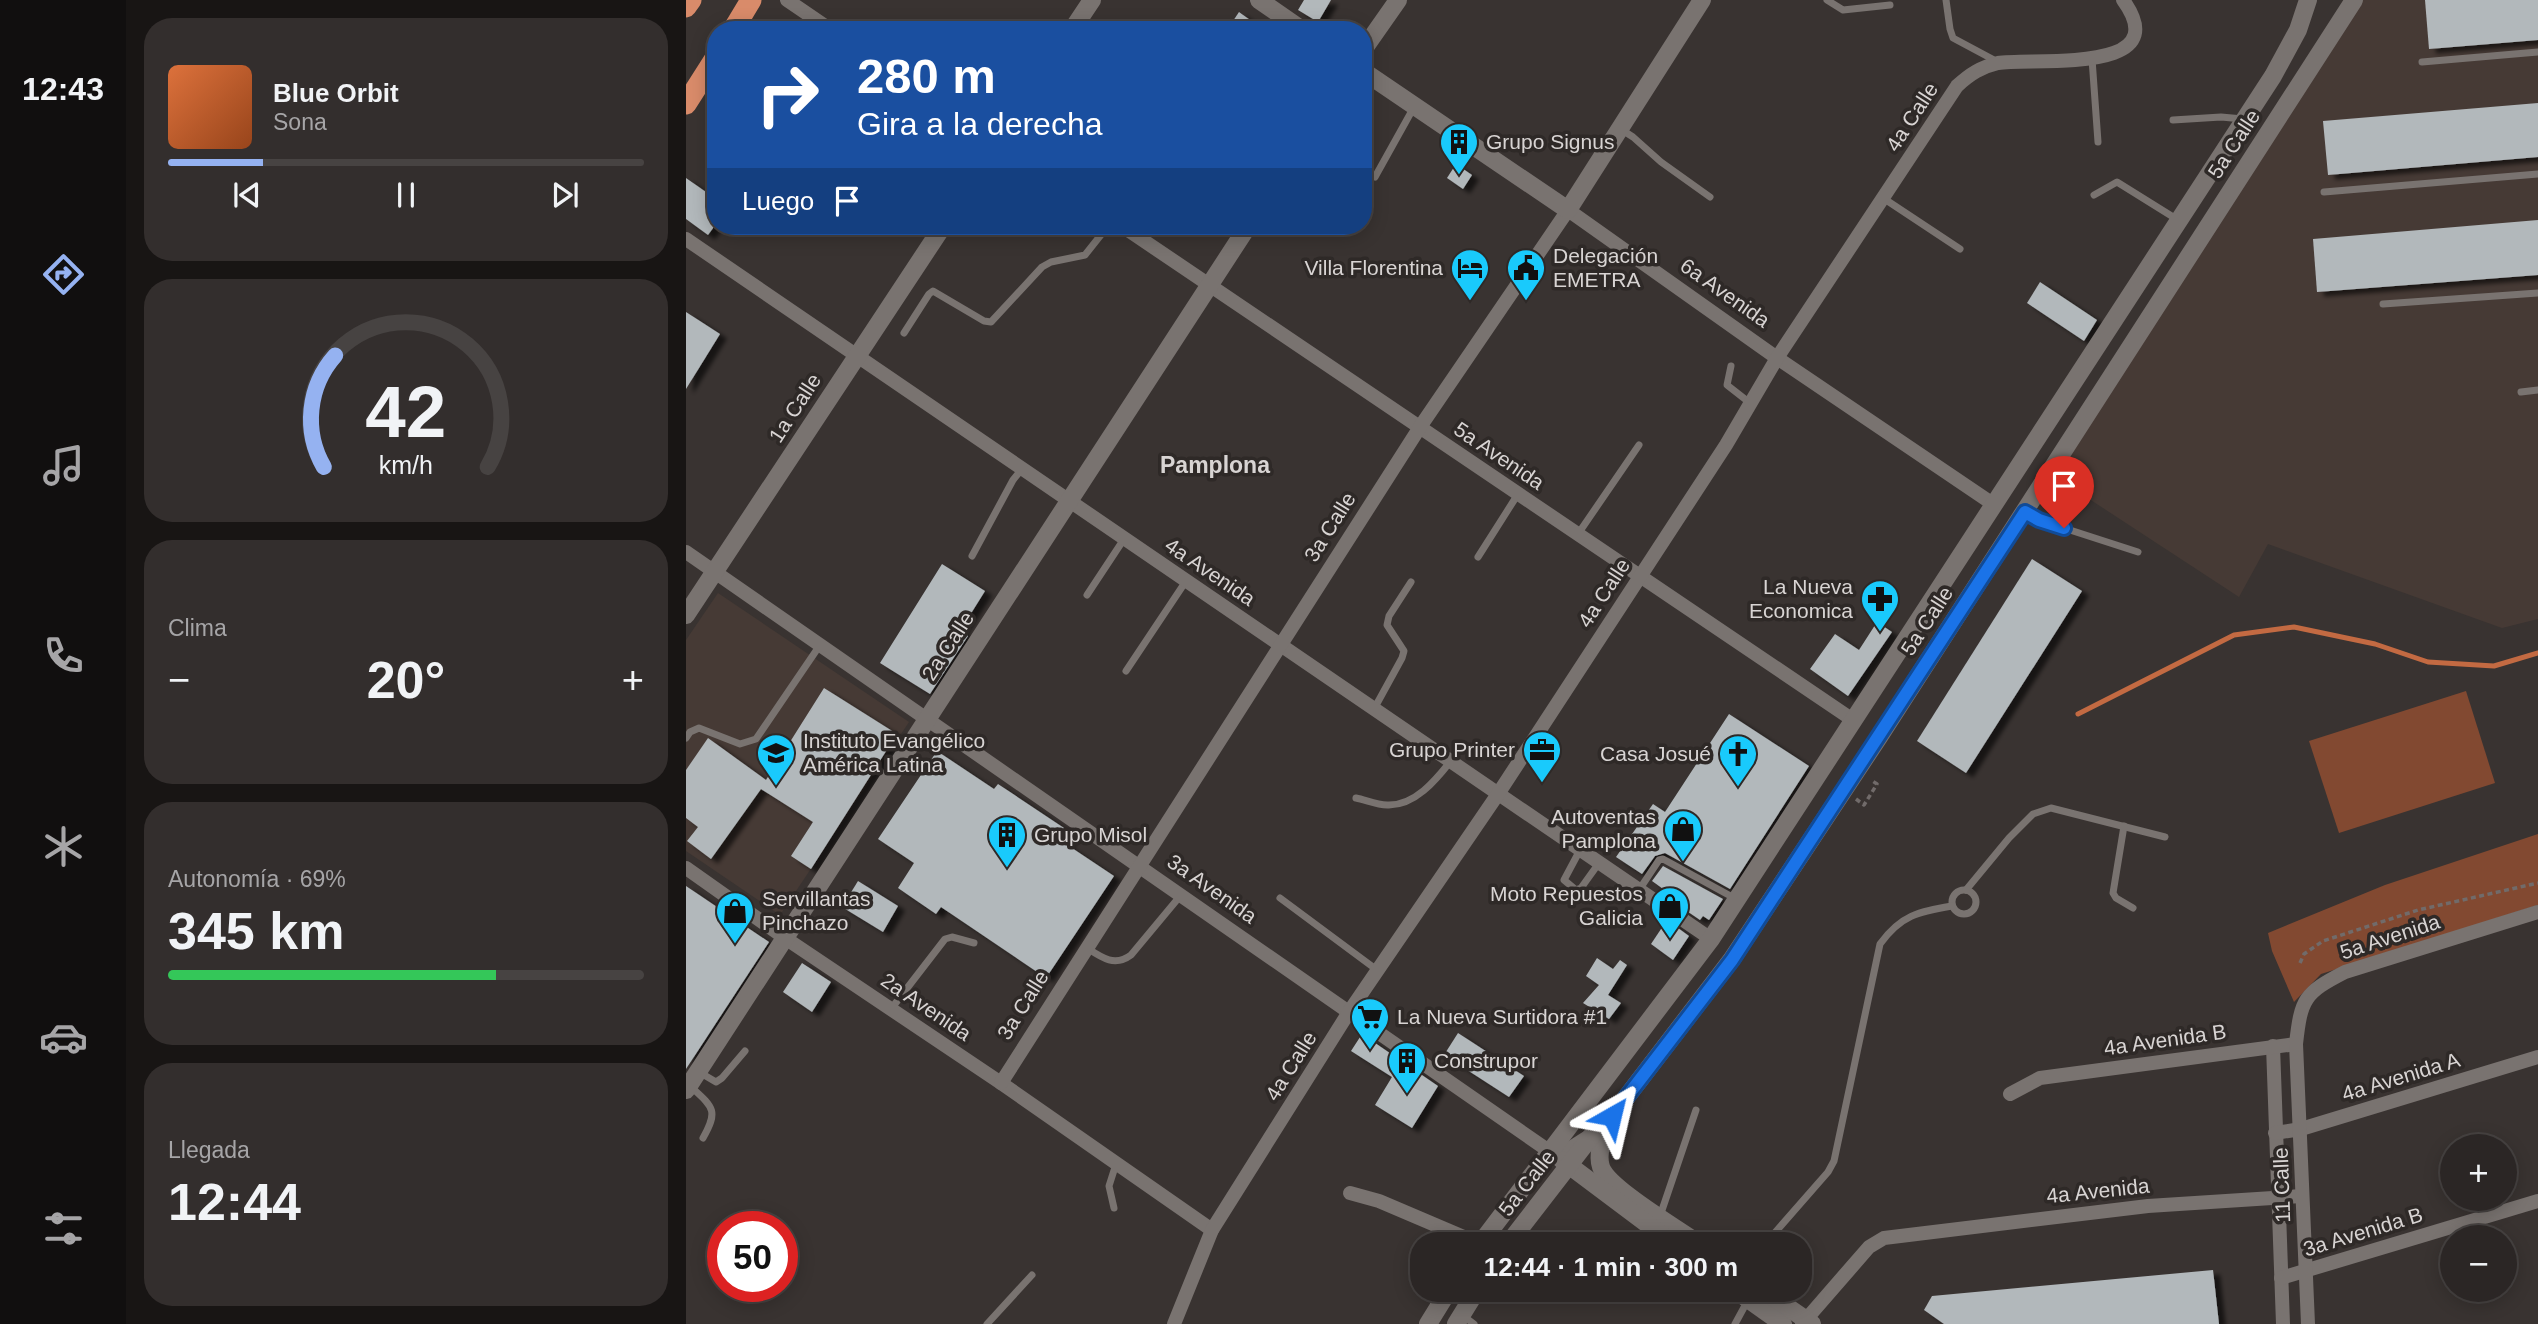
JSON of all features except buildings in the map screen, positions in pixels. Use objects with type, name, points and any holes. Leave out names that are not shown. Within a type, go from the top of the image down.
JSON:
[{"type":"highway","points":[[686,7],[691,0]]},
{"type":"highway","points":[[738,21],[751,0]]},
{"type":"highway","points":[[686,104],[707,71]]},
{"type":"main road","points":[[1078,21],[1092,0]]},
{"type":"main road","points":[[1259,0],[1289,21]]},
{"type":"main road","points":[[1372,37],[1398,0]]},
{"type":"main road","name":"3a Calle","points":[[1568,210],[1702,0]]},
{"type":"main road","points":[[2295,0],[2298,30]]},
{"type":"main road","name":"5a Calle","points":[[1489,1232],[1711,939],[2273,76],[2298,30],[2308,0]]},
{"type":"main road","name":"5a Calle","points":[[1517,1232],[1593,1134],[1612,1116],[1732,960],[2025,512],[2354,0]]},
{"type":"main road","name":"6a Avenida","points":[[1372,77],[1568,210]]},
{"type":"main road","name":"1a Calle","points":[[686,615],[937,235]]},
{"type":"main road","name":"2a Calle","points":[[691,1083],[1242,235]]},
{"type":"main road","points":[[1612,1116],[1599,1158],[1601,1170],[1613,1185],[1682,1232]]},
{"type":"main road","name":"3a Avenida","points":[[1549,1151],[1658,1232]]},
{"type":"main road","points":[[1428,1324],[1441,1302]]},
{"type":"main road","points":[[1760,1302],[1783,1324]]},
{"type":"main road","points":[[1769,1302],[1806,1322]]},
{"type":"street","points":[[788,0],[818,21]]},
{"type":"street","name":"4a Calle","points":[[1174,1324],[1212,1230],[1349,1012],[1498,794],[1726,445],[1777,358],[1957,86],[1972,71],[1999,63],[2092,59],[2118,54],[2132,41],[2135,28],[2123,0]]},
{"type":"street","name":"6a Avenida","points":[[1568,210],[1777,358],[1993,504]]},
{"type":"street","name":"3a Calle","points":[[1001,1083],[1420,427],[1568,210]]},
{"type":"street","name":"5a Avenida","points":[[1135,235],[1853,720]]},
{"type":"street","name":"4a Avenida","points":[[686,239],[1711,939]]},
{"type":"street","name":"3a Avenida","points":[[686,552],[1549,1151]]},
{"type":"street","name":"2a Avenida","points":[[686,867],[1212,1230]]},
{"type":"street","name":"5a Avenida","points":[[2296,1044],[2300,1011],[2316,986],[2345,972],[2538,912]]},
{"type":"street","name":"4a Avenida B","points":[[2010,1094],[2040,1078],[2296,1044]]},
{"type":"street","name":"11 Calle","points":[[2296,1044],[2308,1324]]},
{"type":"street","name":"11 Calle","points":[[2273,1046],[2283,1324]]},
{"type":"street","name":"4a Avenida A","points":[[2275,1133],[2301,1129],[2538,1057]]},
{"type":"street","points":[[1549,1151],[1563,1153],[1593,1134]]},
{"type":"street","points":[[1350,1193],[1379,1201],[1452,1232]]},
{"type":"street","name":"4a Avenida","points":[[1806,1322],[1869,1247],[1884,1238],[2148,1206],[2302,1196]]},
{"type":"street","name":"3a Avenida B","points":[[2281,1278],[2538,1201]]},
{"type":"lane","points":[[1826,0],[1843,10],[1890,5]]},
{"type":"lane","points":[[1946,0],[1953,38],[1999,63]]},
{"type":"lane","points":[[2422,62],[2538,52]]},
{"type":"lane","points":[[2092,59],[2098,142]]},
{"type":"lane","points":[[1375,177],[1415,106]]},
{"type":"lane","points":[[2173,120],[2221,117],[2244,119]]},
{"type":"lane","points":[[1619,128],[1710,197]]},
{"type":"lane","points":[[2325,192],[2538,174]]},
{"type":"lane","points":[[2094,195],[2118,182],[2178,220]]},
{"type":"lane","points":[[1883,198],[1960,249]]},
{"type":"lane","points":[[904,333],[933,291],[984,321],[991,322],[1042,267],[1051,262],[1085,255],[1101,235]]},
{"type":"lane","points":[[2383,304],[2538,293]]},
{"type":"lane","points":[[1731,366],[1727,385],[1750,403]]},
{"type":"lane","points":[[2521,392],[2538,390]]},
{"type":"lane","points":[[1578,534],[1639,445]]},
{"type":"lane","points":[[972,556],[1013,480],[1023,469]]},
{"type":"lane","points":[[1478,557],[1518,494]]},
{"type":"lane","points":[[2025,512],[2039,520],[2137,552]]},
{"type":"lane","points":[[1087,594],[1124,538]]},
{"type":"lane","points":[[1126,671],[1186,580]]},
{"type":"lane","points":[[1374,709],[1402,659],[1404,651],[1387,625],[1389,616],[1411,582]]},
{"type":"lane","points":[[686,738],[690,732],[699,728],[740,744],[756,739],[821,645]]},
{"type":"lane","points":[[1356,798],[1389,806],[1414,799],[1451,761]]},
{"type":"lane","points":[[1952,906],[1954,894],[1966,890],[2009,838],[2033,814],[2052,808],[2165,837]]},
{"type":"lane","points":[[2124,826],[2113,893],[2116,898],[2133,908]]},
{"type":"lane","points":[[1580,849],[1564,880],[1576,890],[1581,888],[1600,863]]},
{"type":"lane","points":[[1639,890],[1659,860],[1663,859],[1736,900]]},
{"type":"lane","points":[[1952,906],[1961,914],[1973,910],[1975,898],[1966,890]]},
{"type":"lane","points":[[1086,947],[1101,957],[1116,962],[1123,961],[1181,895]]},
{"type":"lane","points":[[1280,898],[1377,970]]},
{"type":"lane","points":[[1776,1232],[1828,1172],[1834,1161],[1880,944],[1891,930],[1916,913],[1952,906]]},
{"type":"lane","points":[[891,1009],[945,939],[952,937],[974,943]]},
{"type":"lane","points":[[691,1083],[716,1082],[722,1079],[745,1051]]},
{"type":"lane","points":[[691,1083],[711,1109],[713,1120],[703,1138]]},
{"type":"lane","points":[[1660,1216],[1696,1110]]},
{"type":"lane","points":[[1114,1208],[1109,1186],[1116,1164]]},
{"type":"lane","points":[[987,1324],[1032,1275]]},
{"type":"lane","points":[[1735,1324],[1745,1302]]},
{"type":"path","points":[[1864,804],[1877,784]]},
{"type":"path","points":[[2300,963],[2304,954],[2323,941],[2418,910],[2538,883]]},
{"type":"shaded area","points":[[2363,0],[2538,0],[2538,619],[2502,628],[2268,544],[2239,597],[2051,474],[2272,134]]},
{"type":"shaded area","name":"Instituto Evangélico América Latina","points":[[718,593],[909,722],[780,915],[686,851],[686,640]]},
{"type":"shaded area","points":[[2466,691],[2495,783],[2339,833],[2309,741]]},
{"type":"shaded area","points":[[2538,834],[2538,905],[2321,974],[2294,1002],[2272,951],[2268,933],[2385,885]]},
{"type":"waterway","points":[[2078,714],[2234,635],[2294,627],[2375,644],[2428,662],[2494,666],[2538,653]]},
{"type":"place","name":"Grupo Signus","points":[[1459,176]]},
{"type":"place","name":"Villa Florentina","points":[[1470,302]]},
{"type":"place","name":"Delegación EMETRA","points":[[1526,302]]},
{"type":"place","name":"La Nueva Economica","points":[[1880,633]]},
{"type":"place","name":"Grupo Printer","points":[[1542,784]]},
{"type":"place","name":"Instituto Evangélico América Latina","points":[[776,787]]},
{"type":"place","name":"Casa Josué","points":[[1738,788]]},
{"type":"place","name":"Autoventas Pamplona","points":[[1683,863]]},
{"type":"place","name":"Grupo Misol","points":[[1007,869]]},
{"type":"place","name":"Moto Repuestos Galicia","points":[[1670,940]]},
{"type":"place","name":"Servillantas Pinchazo","points":[[735,945]]},
{"type":"place","name":"La Nueva Surtidora #1","points":[[1370,1051]]},
{"type":"place","name":"Construpor","points":[[1407,1095]]},
{"type":"district","name":"Pamplona","points":[[1215,465]]},
{"type":"route","points":[[1612,1116],[1732,960],[2025,512],[2064,528]]}]
